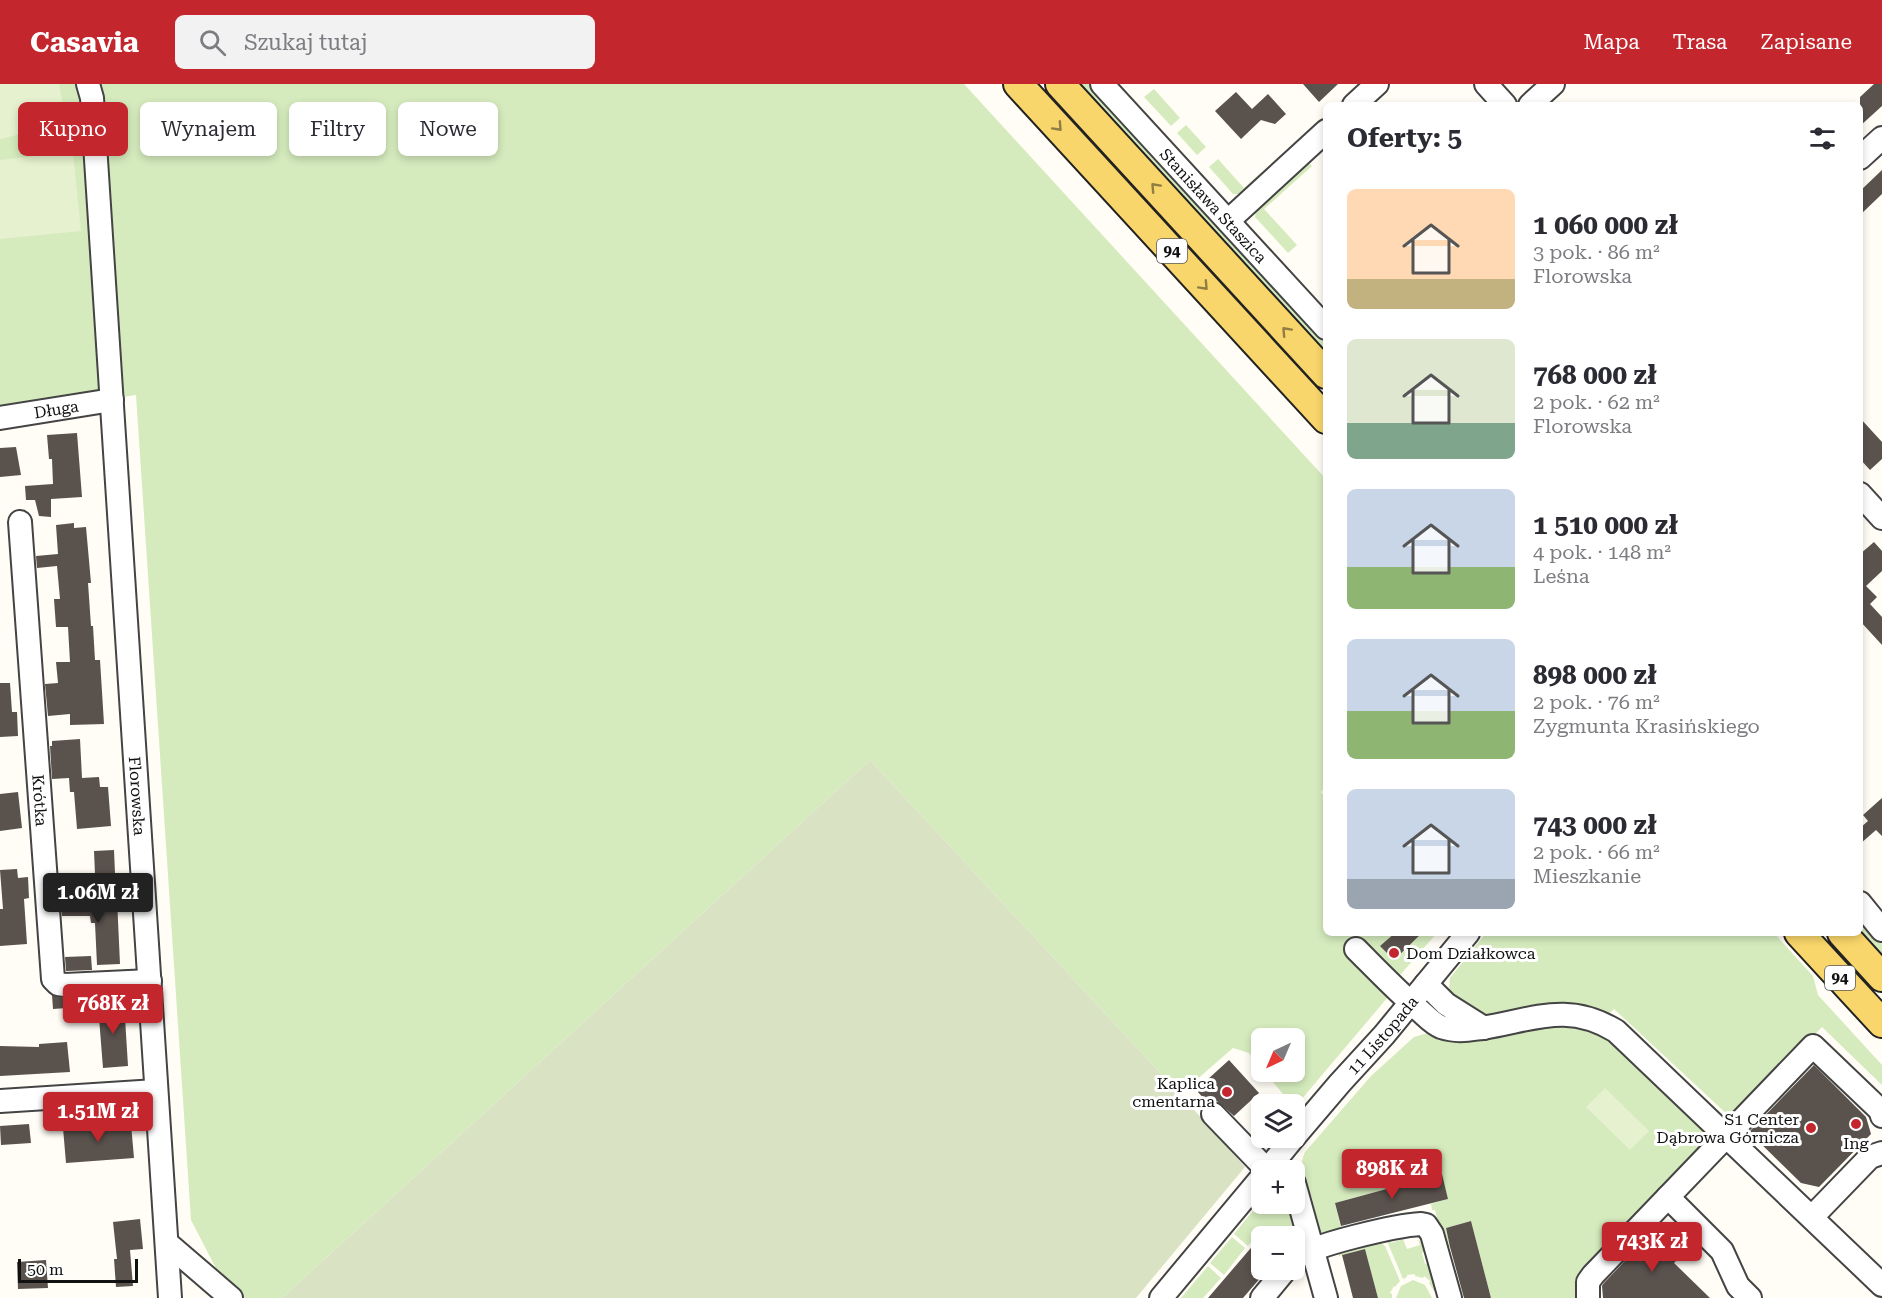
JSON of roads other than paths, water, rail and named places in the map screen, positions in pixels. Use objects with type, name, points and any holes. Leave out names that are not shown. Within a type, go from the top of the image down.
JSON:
[{"type":"main road","name":"94","points":[[1018,84],[1323,416]]},
{"type":"main road","name":"94","points":[[1060,84],[1323,371]]},
{"type":"main road","name":"94","points":[[1802,936],[1882,1023]]},
{"type":"main road","name":"94","points":[[1845,936],[1882,976]]},
{"type":"street","name":"Florowska","points":[[88,84],[92,98],[170,1298]]},
{"type":"street","name":"Stanisława Staszica","points":[[1102,84],[1323,325]]},
{"type":"street","points":[[1486,84],[1502,102]]},
{"type":"street","points":[[1533,102],[1553,84]]},
{"type":"street","points":[[1357,102],[1373,85]]},
{"type":"street","points":[[1228,221],[1323,134]]},
{"type":"street","points":[[1863,155],[1882,138]]},
{"type":"street","name":"Długa","points":[[0,418],[112,400]]},
{"type":"street","name":"Krótka","points":[[20,522],[53,979],[58,984],[65,985],[150,981]]},
{"type":"street","points":[[1863,907],[1882,930]]},
{"type":"street","name":"11 Listopada","points":[[1305,1124],[1411,1003],[1466,936]]},
{"type":"street","points":[[1356,949],[1438,1026],[1454,1031],[1469,1031],[1556,1014],[1571,1014],[1602,1022],[1616,1031],[1882,1285]]},
{"type":"street","points":[[1426,984],[1446,1004],[1484,1028]]},
{"type":"street","points":[[1588,1298],[1588,1282],[1593,1275],[1814,1046],[1880,1110],[1882,1116]]},
{"type":"street","points":[[0,1101],[156,1091]]},
{"type":"street","points":[[1213,1114],[1266,1160]]},
{"type":"street","points":[[1812,1217],[1870,1157],[1882,1153]]},
{"type":"street","points":[[1161,1298],[1251,1190]]},
{"type":"street","points":[[1668,1197],[1722,1251],[1738,1286],[1750,1298]]},
{"type":"street","points":[[1305,1254],[1381,1231],[1417,1224],[1426,1225],[1436,1244],[1450,1298]]},
{"type":"street","points":[[166,1243],[231,1298]]},
{"type":"street","points":[[1305,1256],[1326,1298]]},
{"type":"street","points":[[1262,1298],[1277,1280]]},
{"type":"place","name":"Dom Działkowca","points":[[1394,953]]},
{"type":"place","name":"Kaplica cmentarna","points":[[1227,1092]]},
{"type":"place","name":"Ing","points":[[1856,1124]]},
{"type":"place","name":"S1 Center Dąbrowa Górnicza","points":[[1811,1128]]}]
